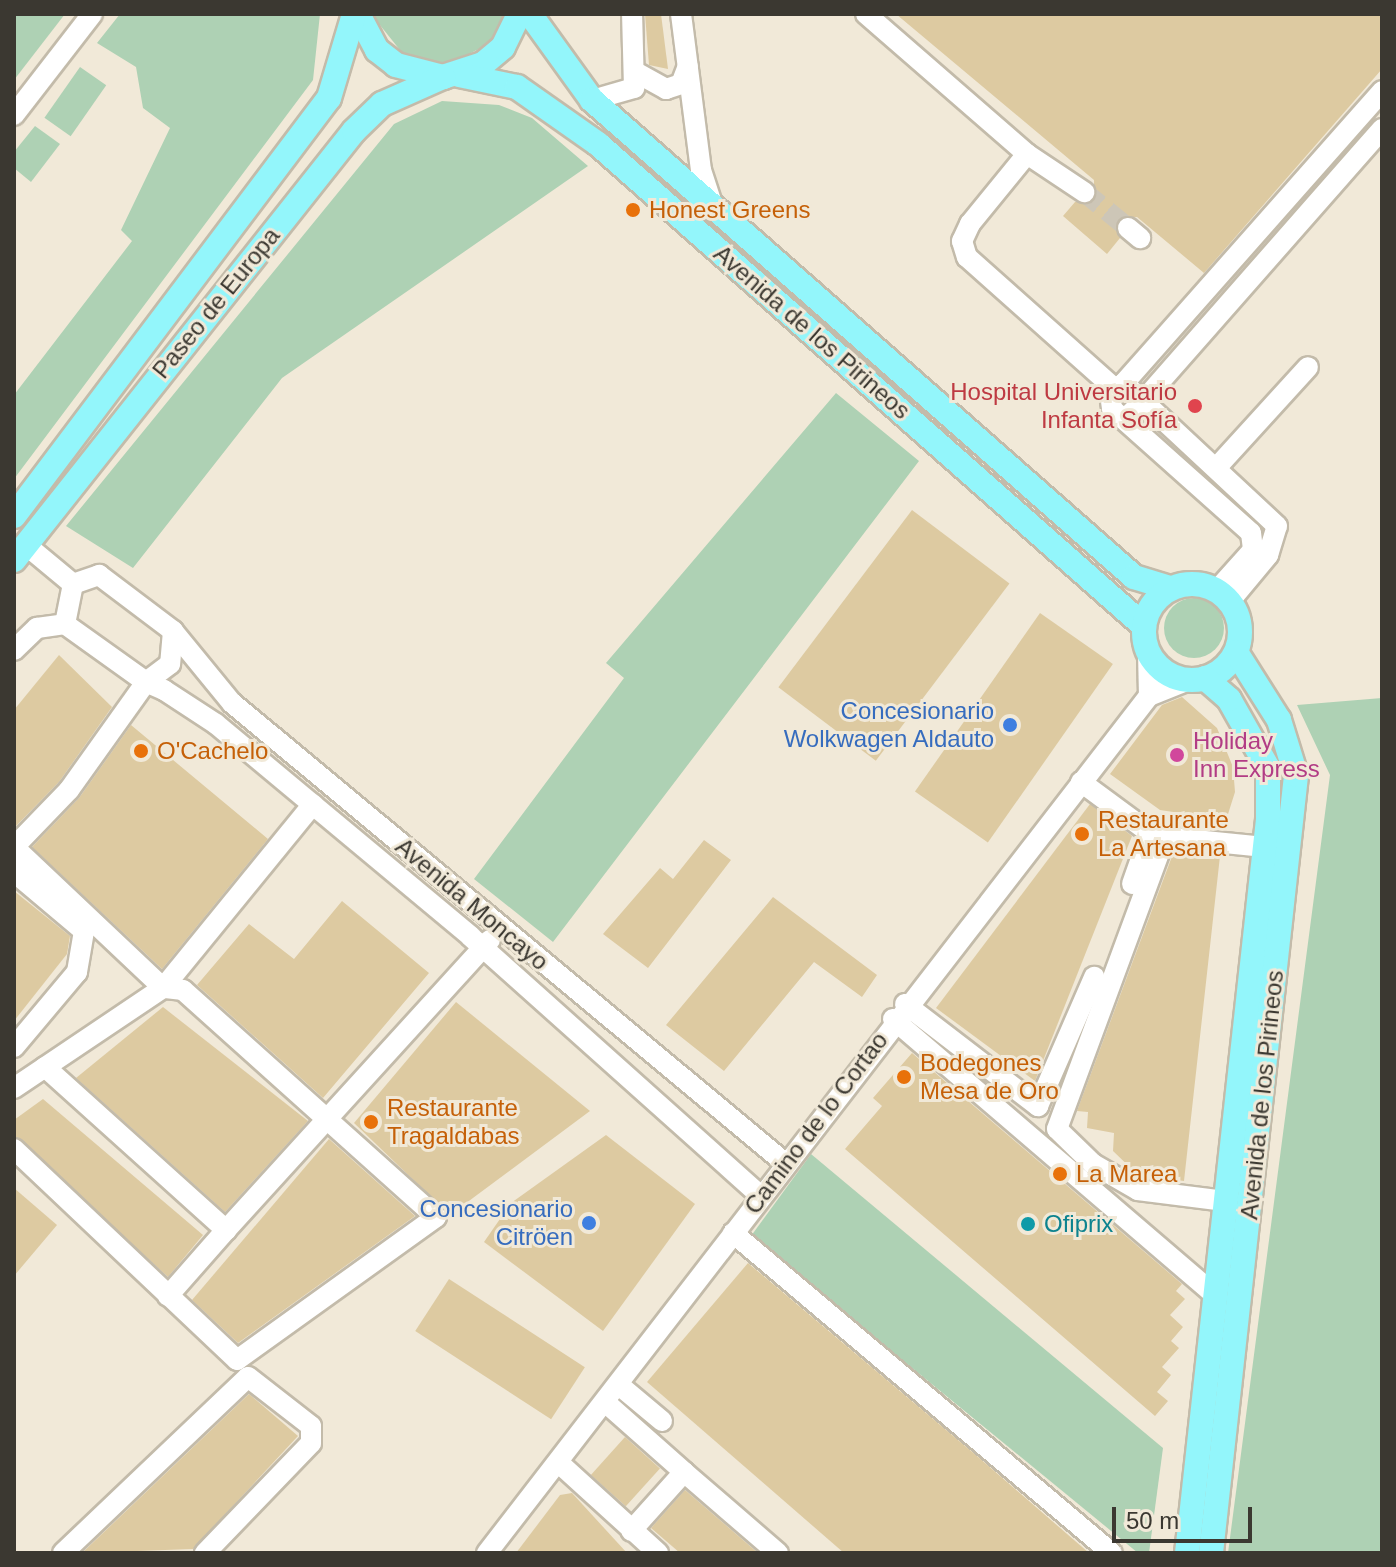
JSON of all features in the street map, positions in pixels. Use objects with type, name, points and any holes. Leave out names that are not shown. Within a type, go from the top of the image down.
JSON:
[{"type":"main road","name":"Avenida de los Pirineos","points":[[356,14],[377,50],[396,65],[529,93],[598,144],[1144,626]]},
{"type":"main road","name":"Paseo de Europa","points":[[14,516],[329,98],[356,14]]},
{"type":"main road","name":"Paseo de Europa","points":[[20,552],[354,131],[382,104],[451,76],[503,47],[519,14]]},
{"type":"main road","name":"Avenida de los Pirineos","points":[[530,14],[592,100],[1134,577],[1171,588]]},
{"type":"main road","points":[[1171,588],[1224,595],[1239,621],[1236,652],[1197,679],[1168,673],[1148,652],[1144,626],[1171,588]]},
{"type":"main road","name":"Avenida de los Pirineos","points":[[1211,1553],[1296,775],[1279,720],[1236,652]]},
{"type":"main road","name":"Avenida de los Pirineos","points":[[1187,1553],[1265,847],[1268,768],[1229,699],[1197,679]]},
{"type":"street","points":[[14,115],[21,98],[92,14]]},
{"type":"street","points":[[592,100],[634,88],[639,74],[632,14]]},
{"type":"street","points":[[681,14],[713,207]]},
{"type":"street","points":[[866,14],[1027,154],[1063,174],[1084,192]]},
{"type":"street","points":[[639,74],[666,89],[681,84],[688,66]]},
{"type":"street","points":[[1224,595],[1255,546],[1251,533],[1127,417],[1112,409],[1119,385],[1382,91]]},
{"type":"street","points":[[1127,417],[1382,129]]},
{"type":"street","points":[[1027,154],[970,224],[962,241],[967,257],[1119,385],[1143,401],[1270,515],[1278,532],[1224,595]]},
{"type":"street","points":[[1217,467],[1308,367]]},
{"type":"street","points":[[14,650],[37,628],[65,624],[73,584],[20,552]]},
{"type":"street","name":"Avenida Moncayo","points":[[73,584],[99,575],[173,631],[232,703],[785,1163]]},
{"type":"street","name":"Avenida Moncayo","points":[[65,624],[146,682],[188,704],[313,804],[483,947],[761,1196]]},
{"type":"street","points":[[14,1149],[237,1360],[436,1217],[183,990],[163,988],[14,847],[69,790],[146,682],[170,664],[173,631]]},
{"type":"street","points":[[1148,652],[1149,696]]},
{"type":"street","name":"Camino de lo Cortao","points":[[487,1553],[619,1385],[899,1012],[1149,696],[1197,679]]},
{"type":"street","points":[[899,1012],[1038,1106],[1150,833],[1081,782]]},
{"type":"street","points":[[14,1088],[163,988],[313,804]]},
{"type":"street","points":[[1225,1201],[1138,1190],[1093,1164],[1057,1129],[1165,837],[1265,847]]},
{"type":"street","points":[[14,872],[84,931],[77,972],[14,1047]]},
{"type":"street","points":[[168,1296],[501,928]]},
{"type":"street","points":[[899,1012],[1215,1295]]},
{"type":"street","points":[[45,1067],[226,1230]]},
{"type":"street","points":[[733,1233],[1112,1553]]},
{"type":"street","points":[[63,1553],[248,1377],[311,1426],[311,1443],[205,1553]]},
{"type":"street","points":[[619,1385],[662,1421]]},
{"type":"street","points":[[605,1402],[778,1553]]},
{"type":"street","points":[[559,1463],[658,1553]]},
{"type":"street","points":[[631,1531],[684,1472]]},
{"type":"green space","points":[[14,14],[65,14],[14,80]]},
{"type":"green space","points":[[120,14],[320,14],[313,80],[14,479],[14,395],[132,241],[121,230],[170,128],[143,108],[136,67],[97,43]]},
{"type":"green space","points":[[371,14],[508,14],[492,42],[450,64],[404,55]]},
{"type":"green space","points":[[80,67],[106,85],[71,136],[44,118]]},
{"type":"green space","points":[[442,101],[499,105],[532,118],[588,166],[282,378],[133,568],[66,526],[394,124]]},
{"type":"green space","points":[[35,126],[60,144],[31,182],[14,168],[14,152]]},
{"type":"green space","points":[[836,393],[919,461],[553,942],[474,879],[624,678],[606,663]]},
{"type":"green space","points":[[1194,598],[1205,600],[1215,607],[1222,617],[1222,639],[1215,649],[1205,656],[1194,658],[1183,656],[1173,649],[1166,639],[1164,628],[1166,617],[1173,607],[1183,600]]},
{"type":"green space","points":[[1382,698],[1382,1553],[1228,1553],[1330,775],[1297,705]]},
{"type":"green space","points":[[811,1154],[1163,1448],[1149,1553],[1138,1553],[751,1236]]},
{"type":"building","points":[[645,14],[661,14],[668,69],[649,65]]},
{"type":"building","points":[[896,14],[1382,14],[1382,69],[1204,273],[1137,217],[1118,220],[1120,238],[1107,254],[1063,216],[1075,202],[1094,200],[1094,180]]},
{"type":"building","points":[[912,510],[1009,583],[876,761],[778,687]]},
{"type":"building","name":"Concesionario Wolkwagen Aldauto","points":[[1040,613],[1113,664],[988,843],[915,792]]},
{"type":"building","points":[[59,655],[112,707],[59,782],[14,828],[14,710]]},
{"type":"building","name":"Holiday Inn Express","points":[[1182,697],[1217,728],[1233,767],[1235,792],[1223,830],[1181,826],[1180,813],[1160,810],[1110,774],[1162,705]]},
{"type":"building","points":[[131,725],[268,839],[162,969],[32,847],[79,798]]},
{"type":"building","points":[[1090,804],[1132,836],[1035,1081],[936,1008]]},
{"type":"building","points":[[704,840],[731,860],[648,968],[603,934],[660,868],[673,879]]},
{"type":"building","points":[[1174,851],[1220,856],[1184,1181],[1138,1175],[1113,1151],[1114,1133],[1087,1128],[1088,1112],[1077,1111]]},
{"type":"building","points":[[14,891],[70,936],[67,954],[14,1021]]},
{"type":"building","points":[[773,897],[877,975],[862,997],[814,962],[724,1071],[666,1025]]},
{"type":"building","points":[[342,901],[429,973],[323,1098],[197,985],[249,924],[294,959]]},
{"type":"building","points":[[456,1002],[590,1111],[450,1215],[354,1123]]},
{"type":"building","points":[[163,1007],[308,1121],[225,1212],[76,1078]]},
{"type":"building","name":"Ofiprix","points":[[912,1053],[1182,1284],[1176,1291],[1185,1299],[1170,1315],[1183,1327],[1171,1341],[1179,1348],[1162,1367],[1171,1375],[1157,1392],[1168,1401],[1155,1416],[845,1149],[882,1106],[873,1098]]},
{"type":"building","points":[[43,1099],[203,1235],[168,1277],[14,1136],[14,1120]]},
{"type":"building","name":"Concesionario Citröen","points":[[606,1135],[695,1204],[603,1331],[484,1242],[511,1203]]},
{"type":"building","points":[[329,1139],[415,1216],[238,1343],[192,1300]]},
{"type":"building","points":[[14,1188],[57,1225],[14,1276]]},
{"type":"building","points":[[748,1263],[1089,1553],[844,1553],[647,1382]]},
{"type":"building","points":[[449,1279],[585,1367],[551,1419],[415,1331]]},
{"type":"building","points":[[249,1394],[298,1436],[193,1549],[82,1553]]},
{"type":"building","points":[[625,1437],[660,1468],[626,1506],[591,1475]]},
{"type":"building","points":[[685,1490],[758,1553],[680,1553],[651,1528]]},
{"type":"building","points":[[572,1493],[627,1553],[516,1553],[560,1495]]},
{"type":"tunnel","points":[[1084,192],[1128,228]]},
{"type":"place","name":"Honest Greens","points":[[633,210]]},
{"type":"place","name":"Hospital Universitario Infanta Sofía","points":[[1195,406]]},
{"type":"place","name":"Concesionario Wolkwagen Aldauto","points":[[1010,725]]},
{"type":"place","name":"O'Cachelo","points":[[141,751]]},
{"type":"place","name":"Holiday Inn Express","points":[[1177,755]]},
{"type":"place","name":"Restaurante La Artesana","points":[[1082,834]]},
{"type":"place","name":"Bodegones Mesa de Oro","points":[[904,1077]]},
{"type":"place","name":"Restaurante Tragaldabas","points":[[371,1122]]},
{"type":"place","name":"La Marea","points":[[1060,1174]]},
{"type":"place","name":"Concesionario Citröen","points":[[589,1223]]},
{"type":"place","name":"Ofiprix","points":[[1028,1224]]}]
